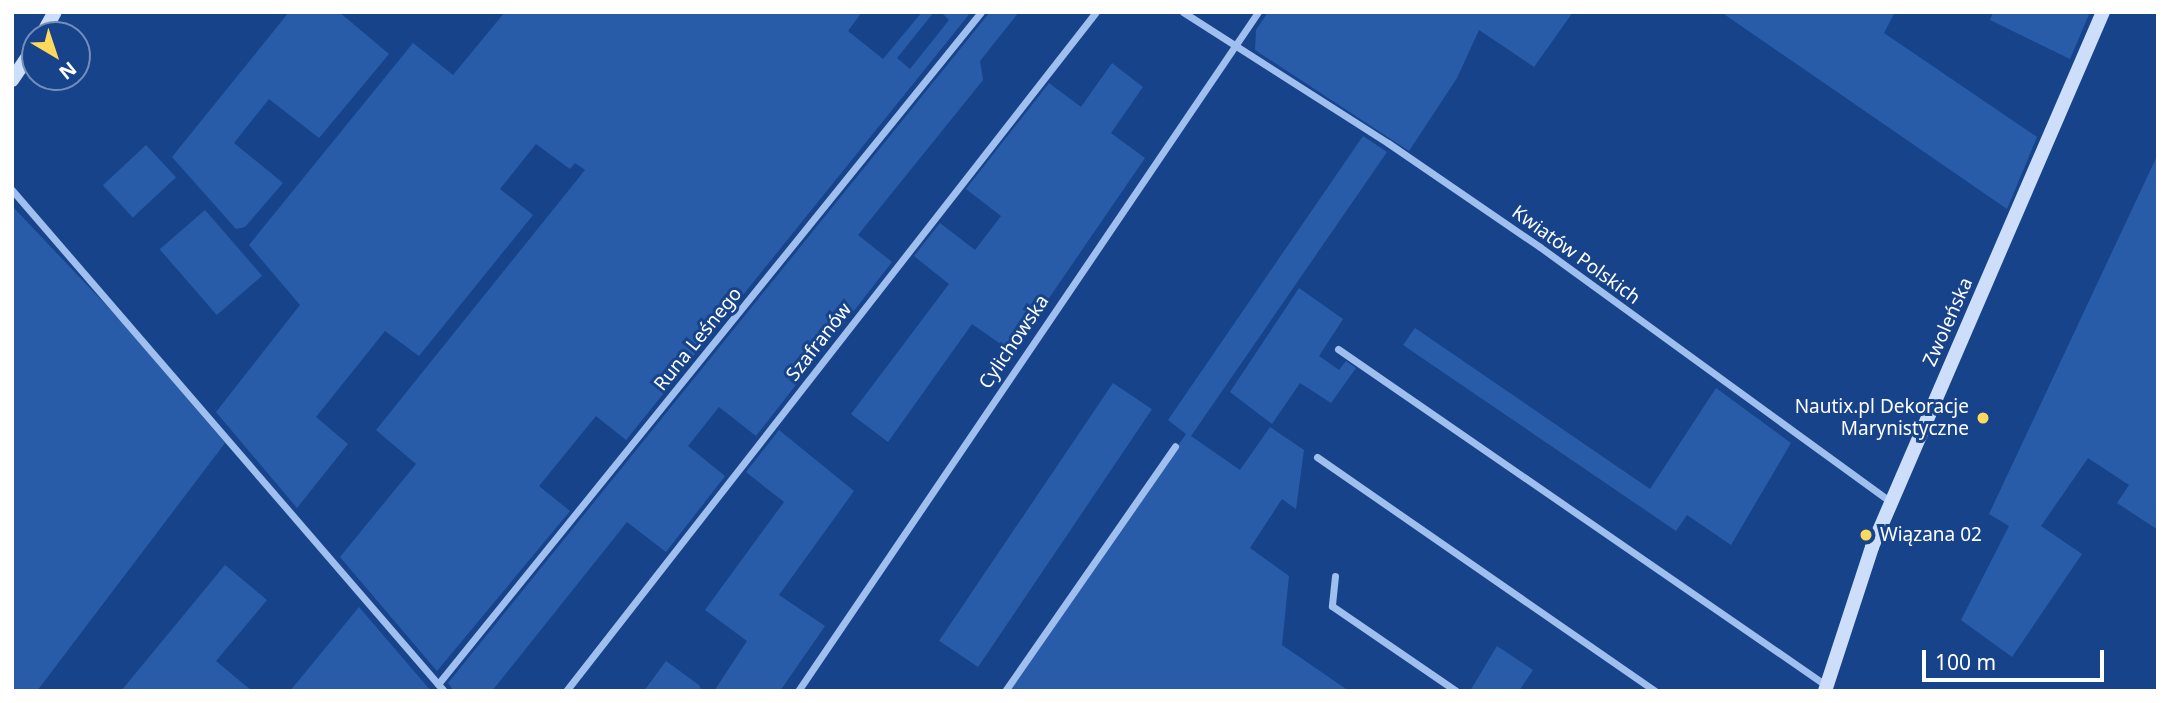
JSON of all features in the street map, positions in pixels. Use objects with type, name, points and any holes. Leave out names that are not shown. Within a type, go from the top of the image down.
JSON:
[{"type":"street","name":"Runa Leśnego","points":[[438,684],[981,12]]},
{"type":"street","name":"Szafranów","points":[[566,691],[1096,12]]},
{"type":"street","name":"Kwiatów Polskich","points":[[1183,12],[1540,247],[1891,502]]},
{"type":"street","name":"Cylichowska","points":[[798,691],[1258,12]]},
{"type":"street","name":"Zwoleńska","points":[[1826,688],[1860,580],[1891,502],[2103,12]]},
{"type":"street","points":[[12,190],[444,691]]},
{"type":"street","points":[[1338,349],[1826,688]]},
{"type":"street","points":[[1005,691],[1175,446]]},
{"type":"street","points":[[1317,457],[1655,691]]},
{"type":"street","points":[[1335,576],[1332,606],[1456,691]]},
{"type":"shaded area","points":[[289,12],[339,12],[389,54],[319,138],[269,99],[234,143],[283,183],[245,227],[236,229],[172,157]]},
{"type":"shaded area","points":[[505,12],[862,12],[848,31],[883,59],[922,12],[934,12],[897,58],[910,69],[949,20],[941,12],[971,12],[626,440],[596,416],[539,486],[570,511],[437,671],[340,557],[416,464],[376,430],[585,170],[575,163],[570,169],[536,144],[500,189],[533,215],[419,356],[385,331],[316,417],[348,444],[297,508],[216,412],[300,305],[249,245],[413,43],[453,75]]},
{"type":"shaded area","points":[[990,12],[1019,12],[980,61],[983,80],[858,235],[892,262],[756,436],[719,407],[688,446],[725,476],[666,552],[627,522],[492,691],[454,691],[448,683]]},
{"type":"shaded area","points":[[1268,12],[1573,12],[1534,67],[1479,30],[1457,78],[1409,151],[1255,50],[1256,30]]},
{"type":"shaded area","points":[[1721,12],[1895,12],[1884,33],[2037,137],[2007,209]]},
{"type":"shaded area","points":[[1993,12],[2090,12],[2070,59],[1990,20]]},
{"type":"shaded area","points":[[1112,63],[1143,87],[1111,133],[1145,158],[1012,352],[972,324],[888,442],[851,414],[949,284],[914,256],[940,223],[975,250],[1001,216],[966,189],[1049,83],[1081,107]]},
{"type":"shaded area","points":[[1363,136],[1387,152],[1191,436],[1240,470],[1270,427],[1304,450],[1296,509],[1282,499],[1250,548],[1289,576],[1282,645],[1349,691],[1009,691],[1186,434],[1168,420]]},
{"type":"shaded area","points":[[146,145],[176,177],[133,217],[103,185]]},
{"type":"shaded area","points":[[2158,154],[2158,530],[2117,503],[2129,485],[2088,458],[2041,526],[2082,554],[2012,657],[1961,620],[2009,526],[1989,514]]},
{"type":"shaded area","points":[[12,206],[123,323],[225,443],[37,691],[12,691]]},
{"type":"shaded area","points":[[205,210],[262,276],[217,315],[160,249]]},
{"type":"shaded area","points":[[1299,288],[1343,319],[1319,356],[1339,370],[1346,361],[1356,368],[1331,403],[1300,383],[1272,424],[1230,392]]},
{"type":"shaded area","points":[[1415,328],[1650,489],[1716,388],[1791,443],[1731,545],[1687,515],[1676,531],[1403,345]]},
{"type":"shaded area","points":[[1113,383],[1152,409],[978,667],[939,641]]},
{"type":"shaded area","points":[[779,430],[854,491],[779,595],[825,626],[780,691],[714,691],[747,641],[705,610],[784,502],[746,472]]},
{"type":"shaded area","points":[[225,565],[267,600],[216,661],[252,691],[121,691]]},
{"type":"shaded area","points":[[359,607],[431,691],[290,691]]},
{"type":"shaded area","points":[[1497,646],[1533,670],[1519,691],[1470,691]]},
{"type":"shaded area","points":[[666,661],[699,685],[702,691],[644,691]]},
{"type":"place","name":"Nautix.pl Dekoracje Marynistyczne","points":[[1983,418]]},
{"type":"place","name":"Wiązana 02","points":[[1866,535]]}]
